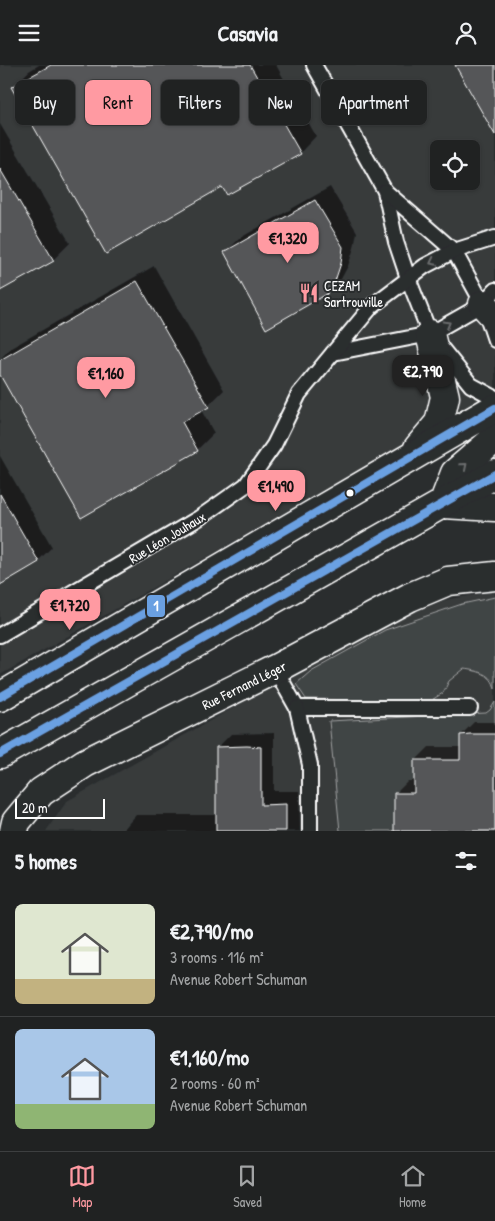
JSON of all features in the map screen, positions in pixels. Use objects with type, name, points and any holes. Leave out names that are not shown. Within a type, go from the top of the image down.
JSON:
[{"type":"main road","points":[[410,459],[439,423],[445,397],[430,334]]},
{"type":"main road","points":[[0,697],[495,408]]},
{"type":"main road","points":[[443,504],[455,473],[491,442],[495,434]]},
{"type":"main road","points":[[0,754],[495,474]]},
{"type":"main road","points":[[443,504],[490,504]]},
{"type":"main road","name":"Rue Fernand Léger","points":[[14,831],[16,822],[42,792],[85,763],[275,669],[410,597],[448,581],[495,576]]},
{"type":"lane","points":[[314,65],[385,191],[396,242],[430,334],[471,385],[495,398]]},
{"type":"lane","points":[[385,191],[454,251],[491,303],[495,340]]},
{"type":"lane","name":"Rue Léon Jouhaux","points":[[0,635],[199,518],[246,485],[274,445],[299,394],[372,306],[425,266],[454,251],[495,238]]},
{"type":"lane","points":[[333,353],[430,334],[491,303]]},
{"type":"lane","points":[[275,669],[297,708],[310,765],[310,831]]},
{"type":"lane","points":[[297,708],[470,708]]},
{"type":"shaded area","points":[[0,65],[495,65],[495,393],[0,675]]},
{"type":"shaded area","points":[[495,591],[495,831],[46,831],[67,801],[386,622],[445,600]]},
{"type":"shaded area","points":[[495,597],[495,689],[491,679],[487,676],[464,669],[449,681],[443,693],[430,701],[306,699],[296,684],[311,671],[385,630],[462,604]]},
{"type":"shaded area","points":[[495,702],[495,831],[340,831],[329,721],[486,713]]},
{"type":"building","points":[[51,65],[250,65],[259,80],[249,80],[249,125],[284,125],[301,154],[227,195],[222,187],[106,254],[33,125],[75,125],[75,80],[24,80]]},
{"type":"building","points":[[455,65],[495,65],[495,135]]},
{"type":"building","points":[[15,85],[15,94],[11,87]]},
{"type":"building","points":[[0,169],[54,261],[0,291]]},
{"type":"building","points":[[315,200],[343,247],[341,263],[335,281],[327,294],[266,329],[224,252]]},
{"type":"building","points":[[137,281],[209,407],[182,422],[198,451],[81,518],[0,375],[0,360]]},
{"type":"building","points":[[0,494],[39,562],[0,585]]},
{"type":"building","points":[[495,734],[495,831],[394,831],[394,793],[414,793],[414,760],[460,760],[460,735]]},
{"type":"building","points":[[216,747],[261,747],[261,805],[286,804],[286,831],[216,831]]},
{"type":"transit line","name":"1","points":[[0,697],[495,408]]},
{"type":"transit line","name":"1","points":[[0,754],[495,474]]},
{"type":"place","name":"CEZAM Sartrouville","points":[[309,293]]}]
